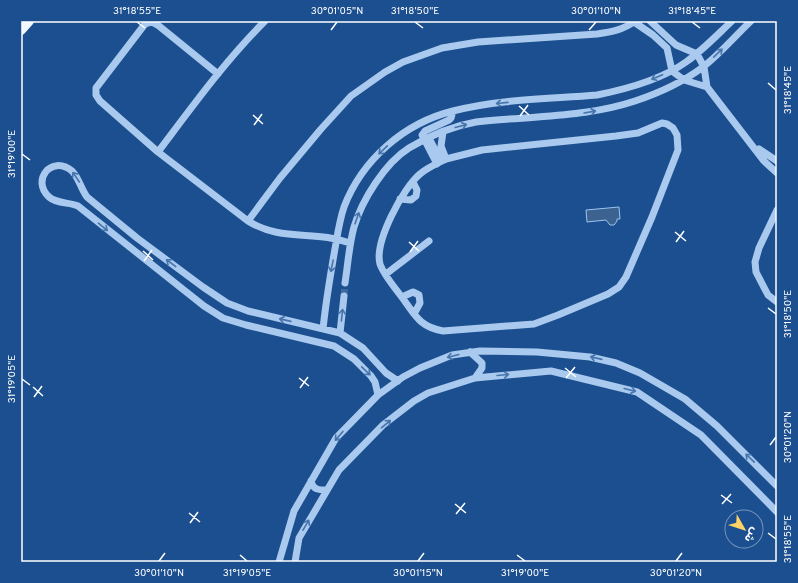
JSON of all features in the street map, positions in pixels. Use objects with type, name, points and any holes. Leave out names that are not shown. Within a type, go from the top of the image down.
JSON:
[{"type":"main road","points":[[21,30],[29,21]]},
{"type":"street","points":[[158,152],[239,48],[265,21]]},
{"type":"street","points":[[650,21],[676,45],[697,54],[704,67],[707,87],[764,161],[777,173]]},
{"type":"street","points":[[323,329],[330,274],[340,218],[349,196],[374,158],[400,135],[433,117],[453,111],[486,104],[597,94],[646,82],[672,71],[686,63],[732,21]]},
{"type":"street","points":[[345,283],[350,243],[360,209],[375,184],[388,167],[407,149],[443,132],[476,122],[579,114],[635,101],[684,80],[704,67],[750,21]]},
{"type":"street","points":[[218,74],[152,22],[145,24],[96,88],[96,95],[100,101],[158,152],[259,228],[286,235],[337,238],[350,243]]},
{"type":"street","points":[[248,221],[280,178],[351,96],[385,72],[403,62],[442,48],[478,42],[597,34],[624,28],[634,22],[653,35],[667,48],[672,71],[684,80],[707,87]]},
{"type":"street","points":[[441,161],[423,133],[449,120],[453,111]]},
{"type":"street","points":[[662,123],[673,128],[677,135],[678,143],[678,150],[652,217],[626,277],[619,287],[601,297],[558,316],[534,324],[443,331],[426,326],[414,314],[380,264],[379,254],[383,236],[400,199],[420,173],[441,161],[482,150],[638,133],[662,123]]},
{"type":"street","points":[[441,161],[443,132]]},
{"type":"street","points":[[750,143],[777,161]]},
{"type":"street","points":[[378,395],[375,382],[371,376],[354,359],[334,346],[223,318],[198,301],[78,206],[72,203],[55,201],[50,198],[43,191],[43,175],[51,166],[64,166],[71,170],[87,197],[137,238],[202,287],[227,303],[248,311],[340,333],[363,348],[386,373],[398,381]]},
{"type":"street","points":[[400,199],[411,200],[416,196],[417,190],[413,182]]},
{"type":"street","points":[[777,210],[759,248],[755,262],[756,272],[768,295],[777,302]]},
{"type":"street","points":[[386,274],[429,241]]},
{"type":"street","points":[[402,297],[413,292],[417,293],[420,297],[420,302],[414,314]]},
{"type":"street","points":[[340,333],[344,296]]},
{"type":"street","points":[[354,359],[363,348]]},
{"type":"street","points":[[279,562],[294,511],[336,438],[378,395],[403,377],[452,355],[470,352],[480,351],[563,354],[590,357],[616,363],[640,373],[663,385],[690,403],[717,426],[777,486]]},
{"type":"street","points":[[470,352],[482,363],[482,368],[475,378]]},
{"type":"street","points":[[295,562],[299,538],[339,470],[383,425],[414,401],[428,393],[475,378],[551,371],[637,392],[701,435],[777,512]]},
{"type":"street","points":[[311,481],[312,486],[315,489],[327,490]]},
{"type":"water","points":[[619,207],[620,219],[617,219],[614,225],[610,225],[606,220],[587,222],[586,210]]},
{"type":"tunnel","points":[[344,296],[345,283]]}]
